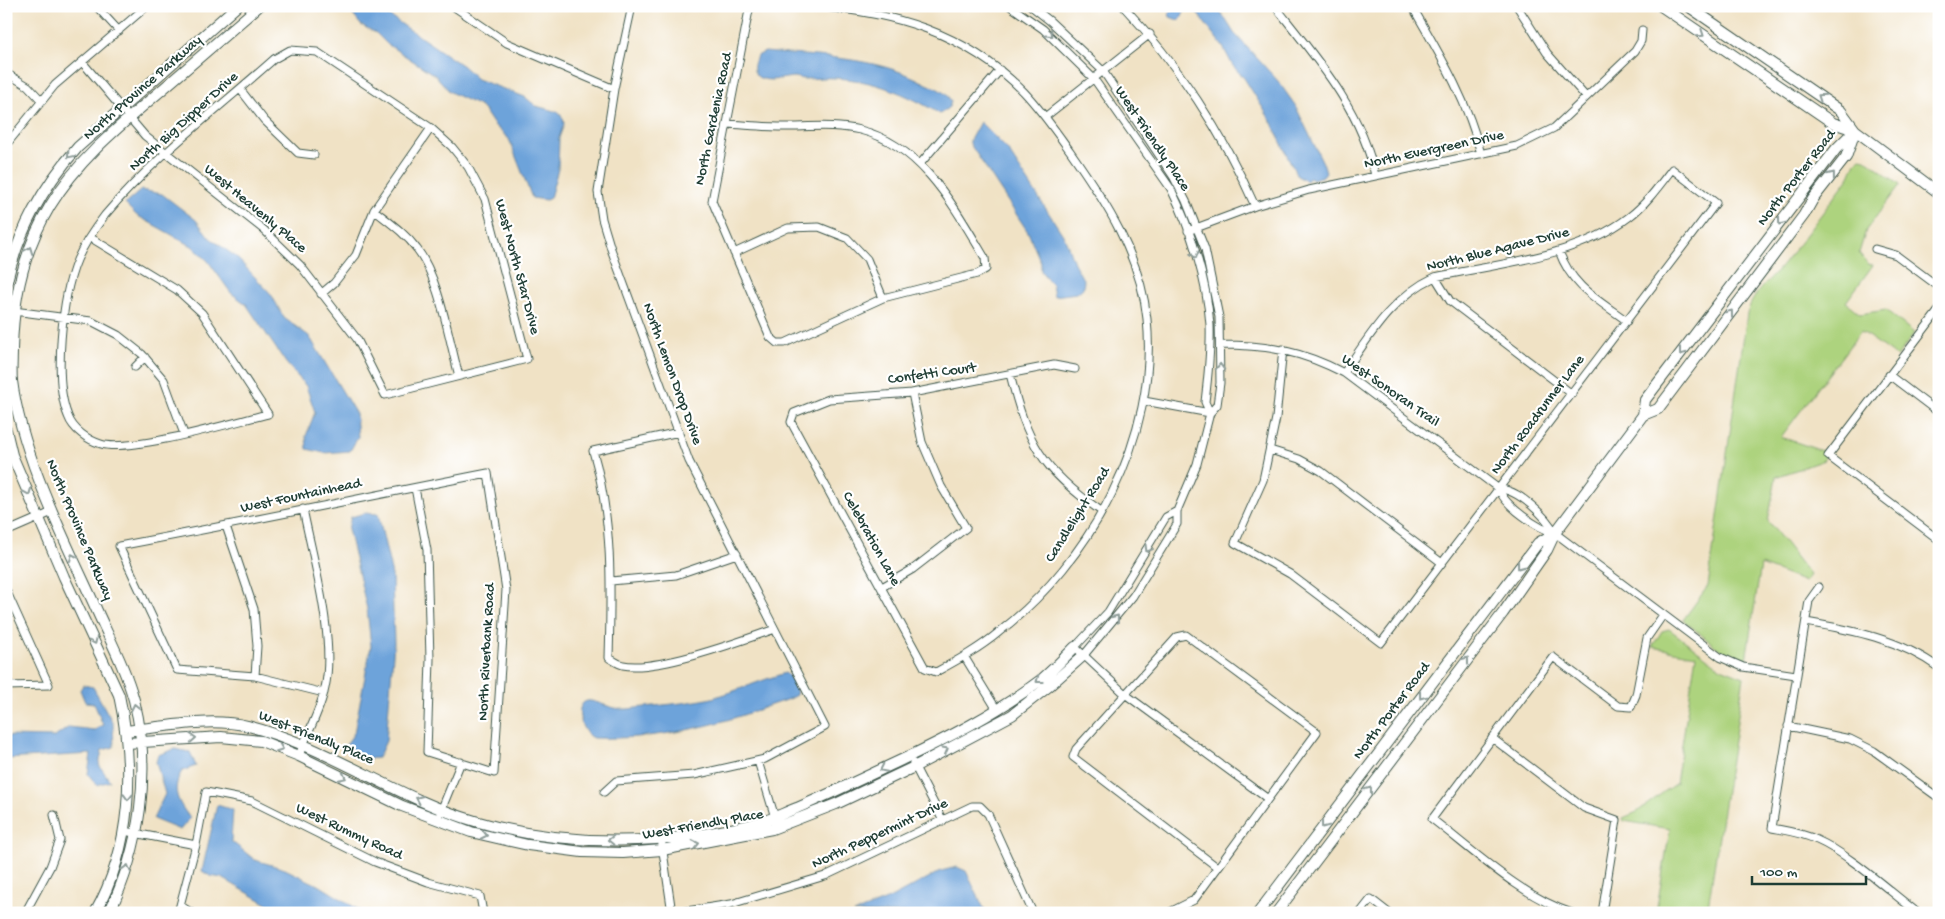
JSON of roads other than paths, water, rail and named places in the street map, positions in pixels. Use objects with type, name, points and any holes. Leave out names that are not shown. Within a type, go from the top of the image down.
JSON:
[{"type":"street","points":[[96,6],[120,31]]},
{"type":"street","points":[[6,145],[55,85],[83,63],[147,6]]},
{"type":"street","name":"North Province Parkway","points":[[6,285],[22,232],[38,199],[61,166],[78,147],[237,6]]},
{"type":"street","name":"North Province Parkway","points":[[109,913],[127,870],[137,834],[141,781],[139,730],[126,675],[52,512],[22,426],[12,379],[9,311],[23,265],[50,206],[88,156],[129,118],[259,6]]},
{"type":"street","points":[[452,6],[507,43],[614,89]]},
{"type":"street","name":"North Lemon Drop Drive","points":[[632,6],[614,89],[598,192],[602,219],[611,249],[689,461],[825,727],[758,761]]},
{"type":"street","name":"North Gardenia Road","points":[[753,6],[750,10],[712,201],[770,337],[777,343],[785,343],[882,298]]},
{"type":"street","name":"Candlelight Road","points":[[812,6],[837,7],[882,14],[924,26],[967,46],[1000,70],[1023,91],[1045,116],[1095,186],[1121,231],[1135,268],[1147,317],[1148,367],[1144,401],[1129,454],[1120,476],[1101,511],[1075,552],[1051,584],[999,633],[936,672]]},
{"type":"street","name":"West Friendly Place","points":[[1010,6],[1043,29],[1094,79],[1171,189],[1188,231],[1204,286],[1208,308],[1210,346],[1205,402],[1210,413]]},
{"type":"street","name":"West Friendly Place","points":[[127,742],[221,736],[261,741],[299,756],[437,821],[471,832],[537,846],[615,853],[662,850],[776,822],[836,804],[914,767],[1012,715],[1049,686],[1084,655],[1103,634],[1137,590],[1177,524],[1177,511],[1196,464],[1210,413],[1217,405],[1221,345],[1216,293],[1205,249],[1197,227],[1173,176],[1103,71],[1031,6]]},
{"type":"street","points":[[1123,6],[1150,34],[1214,127],[1241,173],[1255,206]]},
{"type":"street","points":[[1275,6],[1329,74],[1359,127],[1371,160],[1374,176]]},
{"type":"street","points":[[1412,6],[1451,76],[1475,129],[1481,154]]},
{"type":"street","points":[[1517,6],[1547,53],[1586,97]]},
{"type":"street","points":[[1661,6],[1833,123],[1856,130]]},
{"type":"street","points":[[1688,6],[1841,111],[1856,130],[1939,193]]},
{"type":"street","name":"North Evergreen Drive","points":[[1188,231],[1255,206],[1309,190],[1517,146],[1538,138],[1554,128],[1635,51],[1641,41],[1642,30]]},
{"type":"street","points":[[1045,116],[1150,34]]},
{"type":"street","name":"North Big Dipper Drive","points":[[184,434],[116,447],[85,438],[68,418],[62,397],[59,368],[64,316],[77,260],[104,216],[166,152],[274,59],[290,50],[317,52]]},
{"type":"street","name":"West North Star Drive","points":[[317,52],[431,128],[452,147],[468,167],[485,199],[527,359],[459,376]]},
{"type":"street","name":"West Heavenly Place","points":[[83,63],[146,136],[264,230],[300,265],[357,339],[385,395],[459,376]]},
{"type":"street","points":[[920,164],[1000,70]]},
{"type":"street","points":[[6,73],[28,86],[42,101]]},
{"type":"street","points":[[240,89],[264,120],[298,153],[314,154]]},
{"type":"street","points":[[727,124],[783,127],[823,126],[861,130],[892,143],[920,164],[963,220],[985,258],[986,269],[977,274],[882,298],[867,259],[847,238],[819,227],[788,228],[734,253]]},
{"type":"street","points":[[321,294],[334,284],[356,255],[374,210],[431,128]]},
{"type":"street","name":"North Porter Road","points":[[1643,416],[1645,400],[1836,149],[1856,130]]},
{"type":"street","name":"North Porter Road","points":[[1276,913],[1503,613],[1547,550],[1554,533],[1643,416],[1658,409],[1804,215],[1813,199],[1846,157],[1856,130]]},
{"type":"street","name":"North Blue Agave Drive","points":[[1344,373],[1393,304],[1417,285],[1435,277],[1559,251],[1592,240],[1630,216],[1651,196],[1672,169],[1716,203]]},
{"type":"street","name":"North Roadrunner Lane","points":[[1270,450],[1263,480],[1235,543],[1290,574],[1380,643],[1716,203]]},
{"type":"street","points":[[374,210],[418,249],[431,272],[459,376]]},
{"type":"street","points":[[9,311],[64,316],[91,321],[118,335],[145,357],[164,380],[184,434],[268,414],[202,313],[177,290],[91,238]]},
{"type":"street","points":[[1875,249],[1896,255],[1939,287]]},
{"type":"street","points":[[1559,251],[1565,268],[1573,279],[1627,321]]},
{"type":"street","points":[[1435,277],[1450,301],[1572,394]]},
{"type":"street","points":[[1939,310],[1828,456],[1939,540]]},
{"type":"street","name":"West Sonoran Trail","points":[[1221,345],[1256,345],[1283,349],[1317,359],[1344,373],[1499,489],[1502,497],[1542,530],[1554,533]]},
{"type":"street","points":[[1283,349],[1280,388],[1270,450],[1299,459],[1322,471],[1442,562]]},
{"type":"street","points":[[135,367],[145,357]]},
{"type":"street","name":"Confetti Court","points":[[794,413],[830,399],[912,393],[1054,365],[1075,369]]},
{"type":"street","points":[[1010,374],[1020,416],[1038,451],[1070,489],[1101,511]]},
{"type":"street","points":[[1889,375],[1939,413]]},
{"type":"street","points":[[882,587],[914,569],[966,528],[941,486],[922,442],[912,393]]},
{"type":"street","points":[[1144,401],[1210,413]]},
{"type":"street","name":"Celebration Lane","points":[[794,413],[791,422],[925,668],[936,672]]},
{"type":"street","name":"North Province Parkway","points":[[6,430],[12,455],[39,519],[119,695],[127,742],[128,782],[124,831],[114,871],[95,913]]},
{"type":"street","points":[[679,432],[593,451],[601,477],[611,581],[609,658],[623,665],[647,664],[721,648],[775,629]]},
{"type":"street","name":"West Fountainhead","points":[[254,676],[176,670],[119,546],[488,473]]},
{"type":"street","name":"North Riverbank Road","points":[[461,762],[494,773],[506,590],[488,473]]},
{"type":"street","points":[[414,488],[427,550],[430,659],[427,752],[461,762],[437,821]]},
{"type":"street","name":"West Sonoran Trail","points":[[1499,489],[1508,489],[1522,500],[1528,501],[1549,521],[1554,533]]},
{"type":"street","points":[[299,756],[318,714],[324,693],[328,663],[326,631],[303,509]]},
{"type":"street","name":"West Friendly Place","points":[[125,731],[194,724],[246,726],[303,746],[441,809],[475,821],[530,834],[584,839],[661,838],[690,836],[776,822],[910,756],[997,710],[1044,677],[1108,612],[1166,517],[1177,511]]},
{"type":"street","points":[[6,532],[52,512]]},
{"type":"street","points":[[226,526],[254,609],[258,646],[254,676],[324,693]]},
{"type":"street","points":[[1554,533],[1720,657],[1743,667],[1796,675]]},
{"type":"street","name":"North Porter Road","points":[[1258,913],[1538,543],[1554,533]]},
{"type":"street","points":[[611,581],[676,575],[737,554]]},
{"type":"street","points":[[1819,587],[1809,601],[1772,828],[1798,833],[1818,840],[1918,913]]},
{"type":"street","points":[[6,590],[49,685],[6,686]]},
{"type":"street","points":[[1572,913],[1549,909],[1432,818],[1553,657],[1618,706],[1631,707],[1636,694],[1647,638],[1663,615]]},
{"type":"street","points":[[1806,622],[1855,631],[1900,646],[1939,668]]},
{"type":"street","points":[[1168,913],[1194,900],[1216,867],[1318,732],[1186,635],[1177,637],[1076,749],[1073,757],[1216,867]]},
{"type":"street","points":[[1075,647],[1125,694],[1268,799]]},
{"type":"street","points":[[964,656],[997,710]]},
{"type":"street","points":[[1788,726],[1850,739],[1881,756],[1939,798]]},
{"type":"street","points":[[1492,738],[1584,808],[1617,820],[1602,913]]},
{"type":"street","points":[[910,756],[943,821]]},
{"type":"street","points":[[604,792],[616,781],[694,775],[758,761],[776,822]]},
{"type":"street","name":"West Rummy Road","points":[[196,845],[206,792],[252,801],[376,862],[428,882],[480,896],[483,913]]},
{"type":"street","name":"North Peppermint Drive","points":[[673,913],[730,904],[833,873],[972,806],[980,806],[988,814],[1033,913]]},
{"type":"street","points":[[25,913],[50,867],[60,840],[54,815]]},
{"type":"street","points":[[124,831],[196,845],[179,909],[192,913]]},
{"type":"street","points":[[661,838],[673,913]]},
{"type":"street","points":[[1360,913],[1371,899],[1389,913]]},
{"type":"street","points":[[730,904],[732,913]]},
{"type":"water","points":[[346,6],[375,6],[463,66],[477,79],[525,97],[536,106],[558,112],[563,118],[564,124],[559,138],[558,169],[550,198],[546,200],[532,198],[509,139],[494,125],[481,107],[450,92],[436,76],[387,44],[376,33],[361,25]]},
{"type":"water","points":[[1176,6],[1216,6],[1219,9],[1234,33],[1278,81],[1295,105],[1324,165],[1326,172],[1323,176],[1313,179],[1310,177],[1307,181],[1297,176],[1271,121],[1244,78],[1233,66],[1223,47],[1194,9],[1185,9],[1182,17],[1178,20],[1170,17],[1169,13]]},
{"type":"water","points":[[765,52],[846,59],[885,67],[904,73],[939,89],[951,101],[949,107],[940,114],[890,89],[849,79],[804,79],[793,77],[771,80],[762,79],[754,72],[754,67],[757,56]]},
{"type":"water","points":[[980,122],[1007,149],[1065,238],[1074,263],[1084,281],[1083,288],[1077,293],[1054,296],[1052,285],[1041,271],[1041,263],[1028,232],[970,144],[970,140]]},
{"type":"water","points":[[141,190],[162,194],[196,220],[210,238],[236,257],[271,294],[284,318],[309,336],[356,414],[358,437],[350,451],[324,453],[307,449],[306,436],[315,412],[306,386],[286,363],[246,304],[231,293],[208,261],[192,246],[136,215],[125,204]]},
{"type":"water","points":[[365,513],[378,514],[392,575],[394,643],[386,741],[378,758],[361,756],[346,745],[354,733],[371,646],[367,609],[348,529],[351,517]]},
{"type":"water","points":[[785,673],[794,683],[796,695],[750,713],[706,726],[639,737],[593,738],[585,731],[580,719],[580,707],[587,701],[622,709],[691,702],[712,698]]},
{"type":"water","points":[[83,685],[93,687],[113,723],[114,747],[102,750],[99,765],[110,781],[97,785],[88,774],[91,754],[6,759],[6,736],[55,737],[69,727],[95,730],[103,725],[94,703],[85,702],[80,690]]},
{"type":"water","points":[[175,749],[190,752],[196,766],[182,771],[177,784],[176,790],[179,801],[190,818],[180,830],[153,819],[165,794],[156,762],[158,755]]},
{"type":"water","points":[[217,805],[233,810],[231,841],[255,860],[285,869],[322,887],[364,913],[283,913],[222,878],[210,876],[202,871]]},
{"type":"water","points":[[957,867],[966,871],[986,913],[854,913],[889,899],[941,871]]}]
